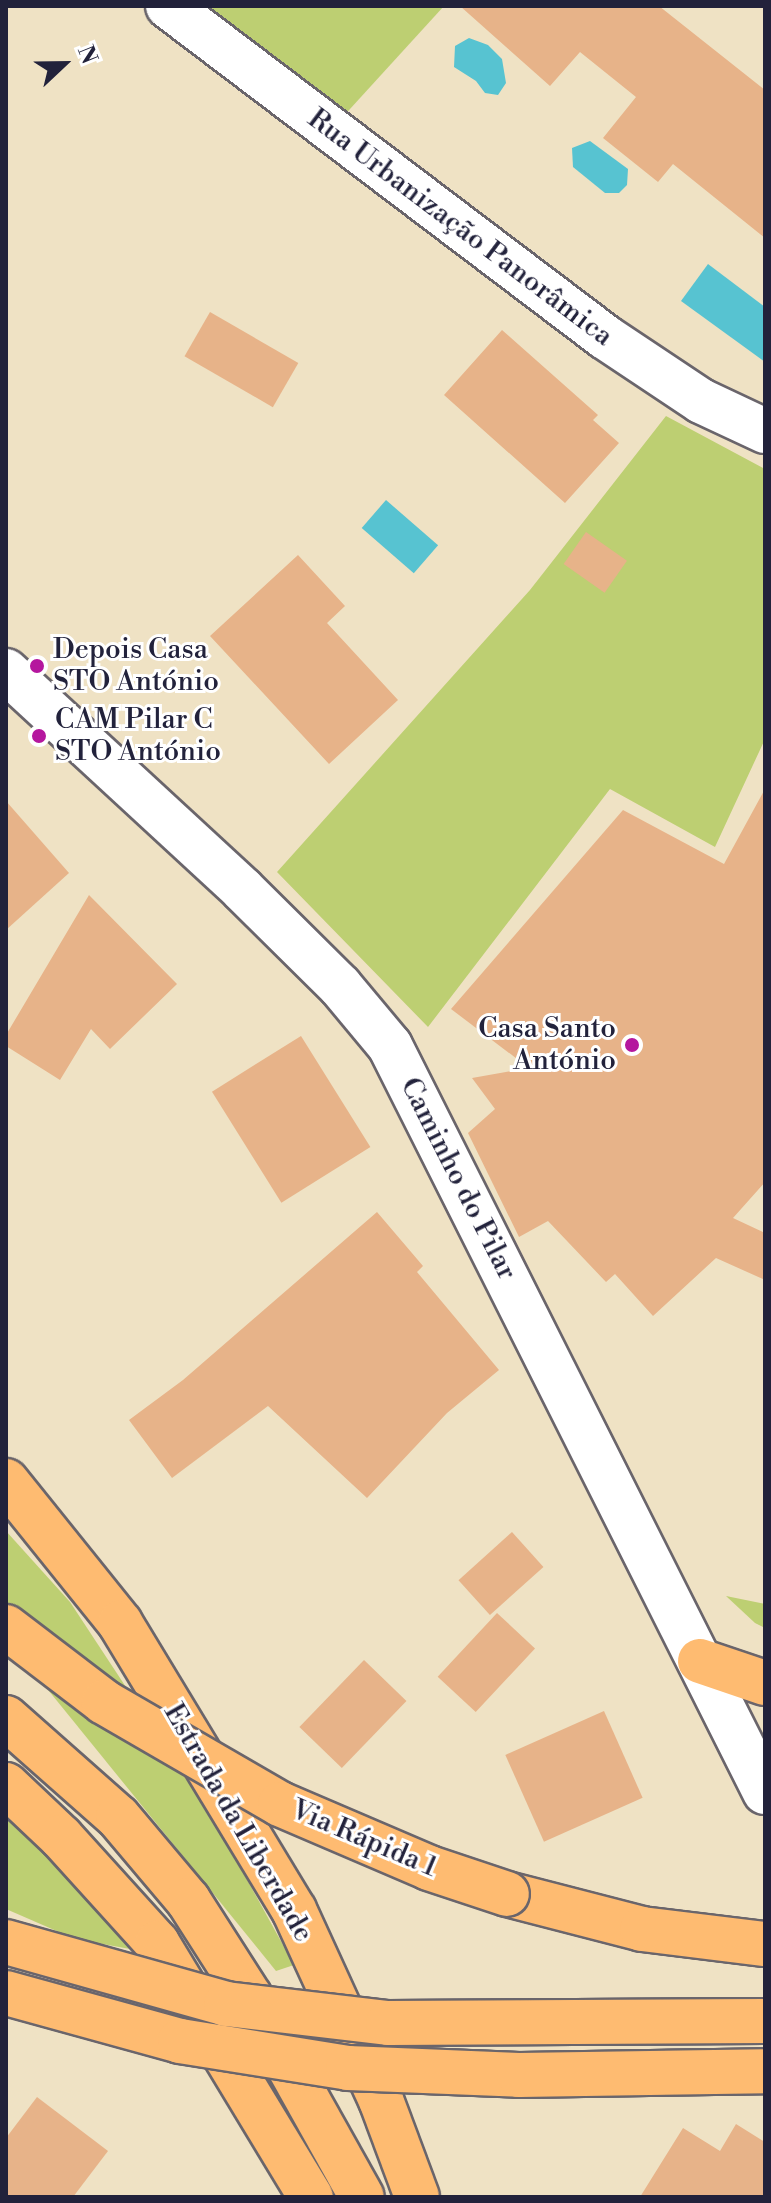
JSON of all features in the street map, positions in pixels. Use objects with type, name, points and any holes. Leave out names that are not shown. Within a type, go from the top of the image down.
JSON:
[{"type":"main road","name":"Estrada da Liberdade","points":[[6,1481],[120,1623],[294,1910],[381,2100],[417,2197]]},
{"type":"main road","name":"Via Rápida 1","points":[[6,1627],[104,1702],[267,1797],[366,1843],[507,1894],[642,1929],[765,1944]]},
{"type":"main road","points":[[700,1661],[765,1683]]},
{"type":"main road","points":[[6,1718],[118,1817],[188,1900],[250,1997],[362,2197]]},
{"type":"main road","points":[[6,1785],[61,1837],[157,1943],[311,2197]]},
{"type":"main road","points":[[6,1942],[226,2004],[388,2023],[765,2021]]},
{"type":"main road","points":[[6,1993],[180,2041],[348,2068],[519,2075],[765,2071]]},
{"type":"street","name":"Rua Urbanização Panorâmica","points":[[168,6],[605,337],[701,401],[765,431]]},
{"type":"street","name":"Caminho do Pilar","points":[[6,671],[242,889],[340,986],[390,1046],[765,1792]]},
{"type":"green space","points":[[168,6],[444,6],[329,132]]},
{"type":"green space","points":[[666,416],[765,469],[765,739],[715,847],[610,789],[428,1027],[277,872],[530,590]]},
{"type":"green space","points":[[6,1531],[70,1602],[218,1827],[294,1965],[276,1971],[6,1638]]},
{"type":"green space","points":[[726,1596],[765,1604],[765,1628],[755,1623]]},
{"type":"green space","points":[[6,1785],[141,1951],[75,1939],[6,1909]]},
{"type":"water","points":[[469,38],[488,45],[502,59],[506,83],[498,95],[485,93],[476,81],[454,67],[455,46]]},
{"type":"water","points":[[590,141],[628,169],[627,185],[619,193],[605,193],[573,167],[572,148]]},
{"type":"water","points":[[708,264],[765,307],[765,362],[681,301]]},
{"type":"water","points":[[386,500],[438,545],[414,573],[362,528]]},
{"type":"building","points":[[460,6],[659,6],[765,90],[765,238],[673,164],[658,182],[603,138],[636,97],[580,52],[550,86]]},
{"type":"building","points":[[210,312],[298,363],[273,407],[184,356]]},
{"type":"building","points":[[502,330],[598,415],[593,420],[619,443],[565,503],[444,395]]},
{"type":"building","points":[[586,532],[627,561],[605,593],[564,564]]},
{"type":"building","points":[[298,555],[345,606],[327,623],[398,700],[329,764],[210,636]]},
{"type":"building","name":"Casa Santo António","points":[[765,789],[765,1182],[733,1218],[765,1233],[765,1280],[716,1258],[653,1316],[615,1274],[606,1282],[548,1221],[519,1237],[468,1133],[495,1109],[472,1078],[529,1068],[451,1009],[623,810],[724,864]]},
{"type":"building","points":[[6,801],[69,873],[6,930]]},
{"type":"building","points":[[89,895],[177,984],[110,1049],[91,1029],[60,1080],[6,1046],[6,1035]]},
{"type":"building","points":[[301,1036],[370,1147],[281,1203],[212,1092]]},
{"type":"building","points":[[377,1212],[423,1266],[417,1272],[499,1370],[447,1413],[367,1498],[268,1406],[172,1478],[129,1420],[183,1380]]},
{"type":"building","points":[[512,1532],[543,1567],[490,1615],[458,1580]]},
{"type":"building","points":[[497,1613],[535,1648],[476,1712],[438,1677]]},
{"type":"building","points":[[364,1660],[406,1701],[342,1768],[299,1727]]},
{"type":"building","points":[[604,1711],[643,1798],[544,1842],[505,1755]]},
{"type":"building","points":[[37,2097],[108,2151],[73,2197],[6,2197],[6,2138]]},
{"type":"building","points":[[736,2124],[765,2142],[765,2197],[640,2197],[683,2128],[720,2151]]},
{"type":"place","name":"Depois Casa STO António","points":[[37,666]]},
{"type":"place","name":"CAM Pilar C STO António","points":[[39,736]]},
{"type":"place","name":"Casa Santo António","points":[[632,1045]]}]
